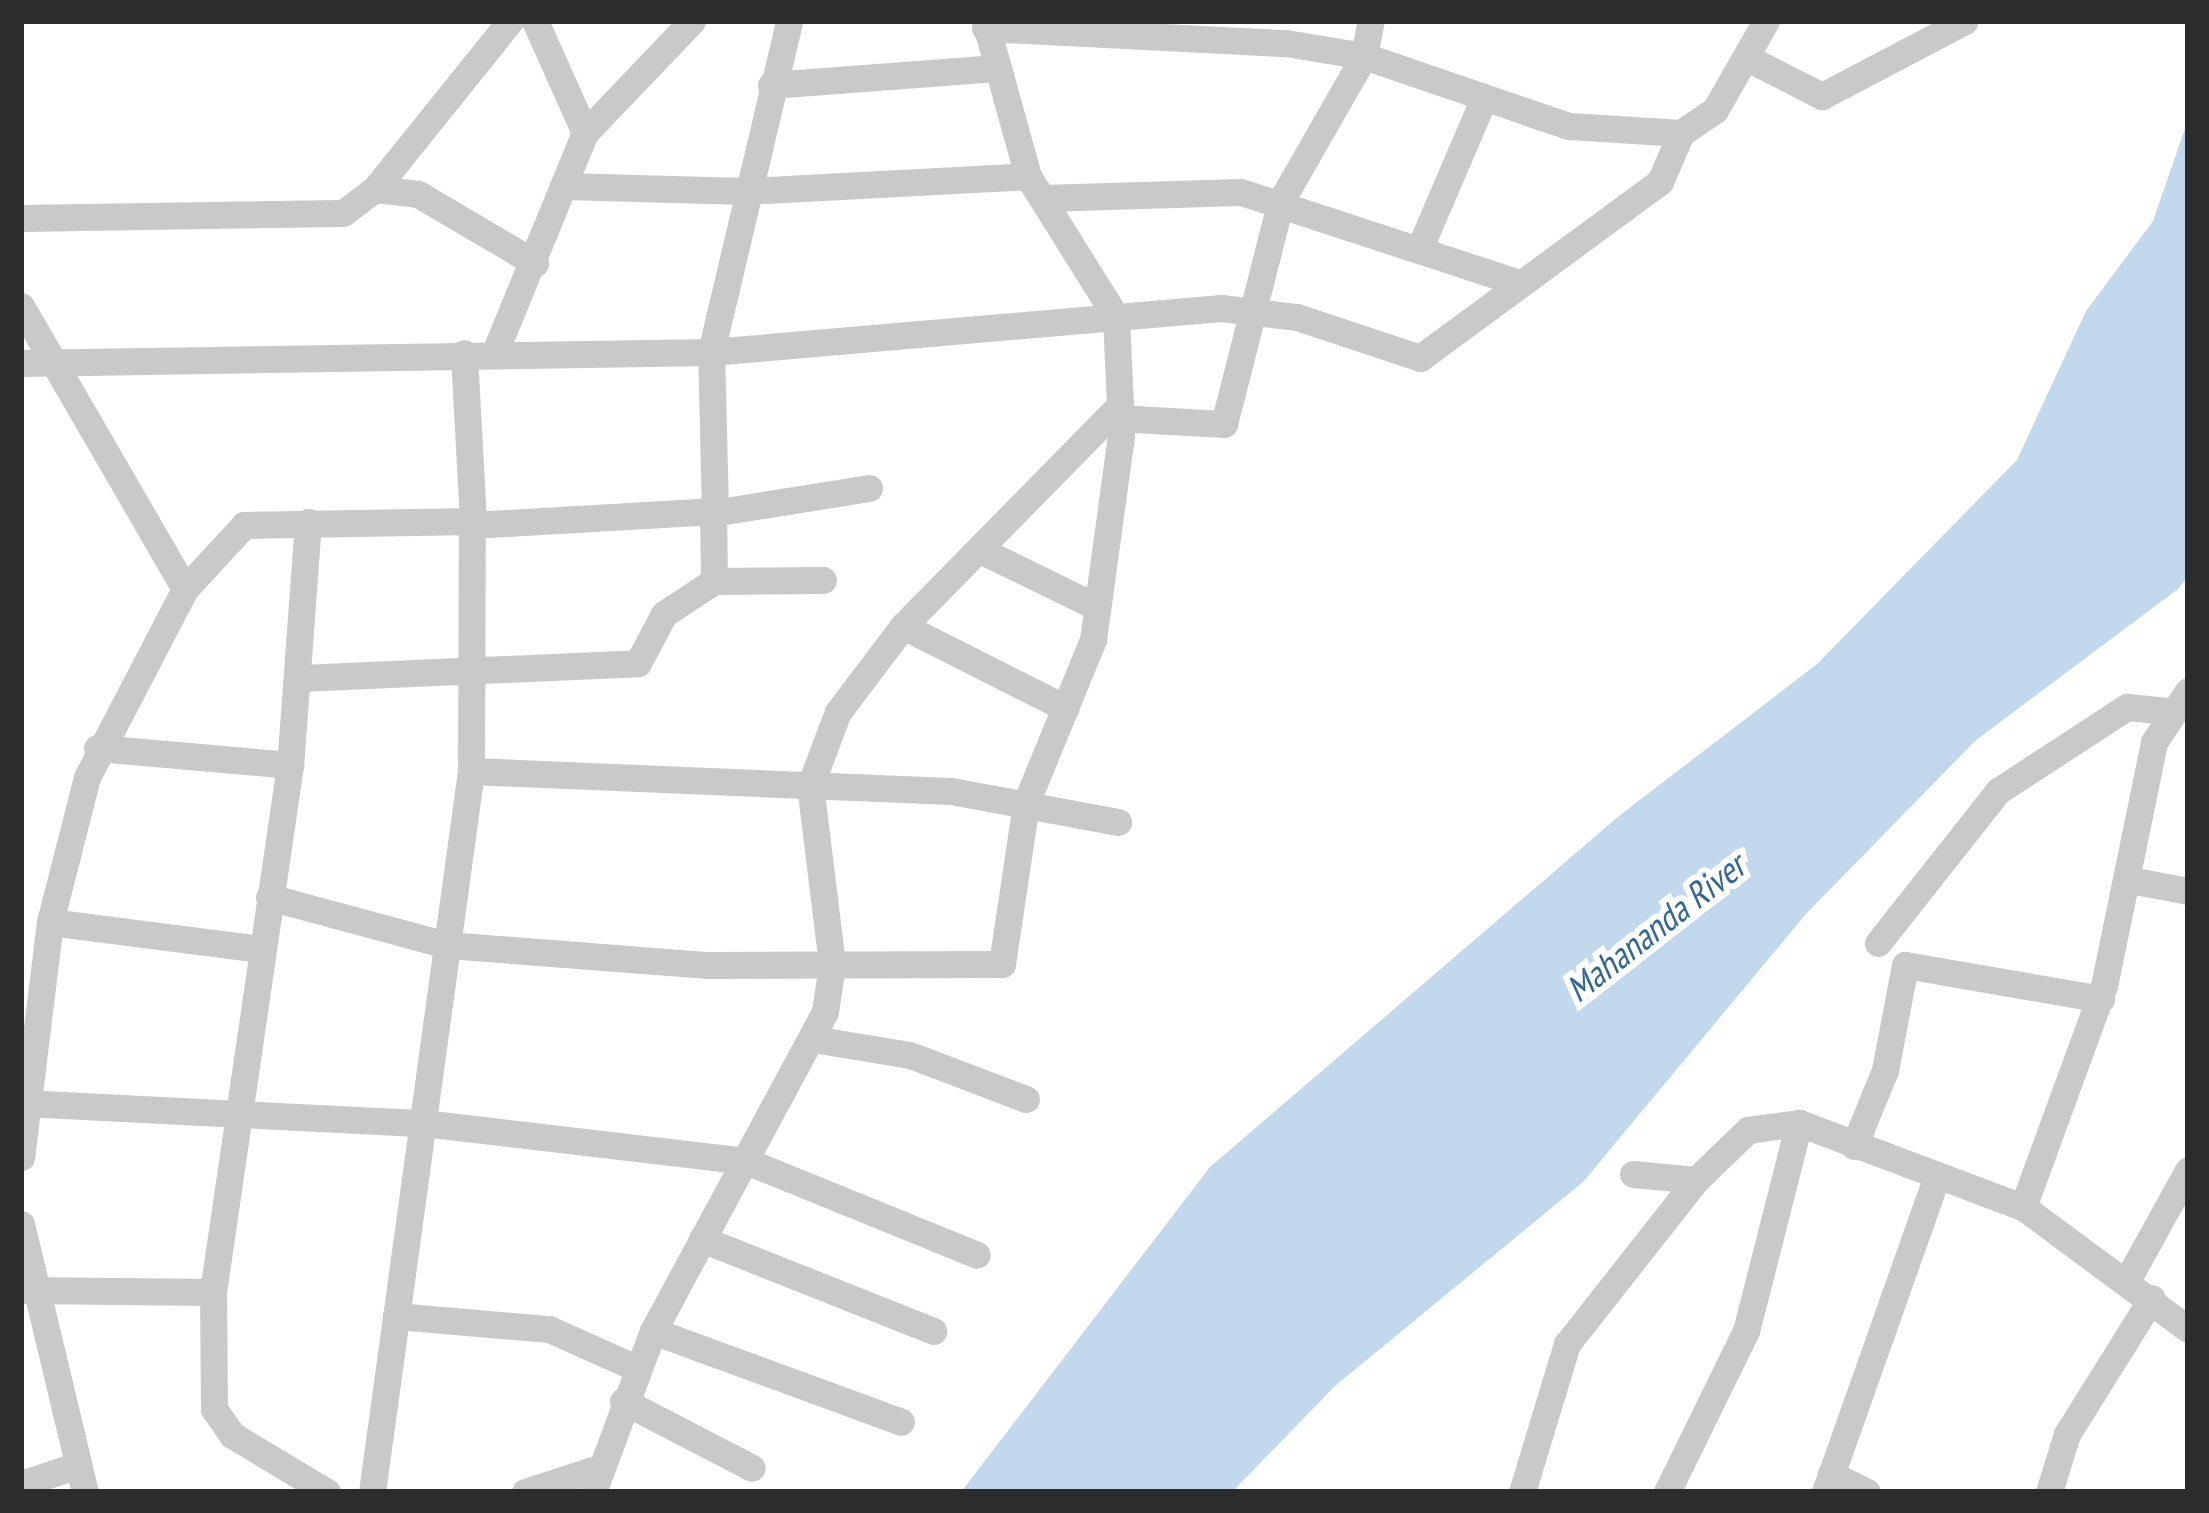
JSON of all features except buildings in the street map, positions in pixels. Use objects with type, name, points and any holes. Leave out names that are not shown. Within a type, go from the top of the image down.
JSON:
[{"type":"street","points":[[21,218],[315,221],[375,189],[510,21]]},
{"type":"street","points":[[535,21],[585,133]]},
{"type":"street","points":[[495,352],[585,133],[692,21]]},
{"type":"street","points":[[714,581],[711,352],[789,21]]},
{"type":"street","points":[[1115,416],[1222,426],[1246,311],[1281,201],[1364,56],[1371,21]]},
{"type":"street","points":[[21,362],[711,352],[1116,317],[1246,311],[1420,358],[1660,182],[1682,133],[1715,110],[1749,59],[1766,21]]},
{"type":"street","points":[[1749,59],[1822,96],[1964,21]]},
{"type":"street","points":[[269,897],[447,945],[832,964],[1003,964],[1026,803],[1065,708],[1095,606],[1115,416],[1116,317],[1035,187],[985,25],[1364,56],[1569,126],[1682,133]]},
{"type":"street","points":[[771,85],[996,68]]},
{"type":"street","points":[[1421,245],[1484,98]]},
{"type":"street","points":[[563,186],[746,191],[1196,188],[1281,201],[1421,245],[1520,283]]},
{"type":"street","points":[[375,189],[418,194],[535,263]]},
{"type":"street","points":[[21,306],[185,589]]},
{"type":"street","points":[[372,1492],[470,772],[478,674],[464,353]]},
{"type":"street","points":[[525,1492],[596,1480],[652,1331],[813,1039],[832,964],[810,786],[856,680],[903,626],[1115,416]]},
{"type":"street","points":[[21,1157],[26,1041],[50,922],[97,748],[185,589],[244,525],[713,513],[869,488]]},
{"type":"street","points":[[308,522],[290,765],[213,1292],[221,1423],[327,1492]]},
{"type":"street","points":[[980,550],[1095,606]]},
{"type":"street","points":[[300,678],[638,664],[664,614],[714,581],[823,580]]},
{"type":"street","points":[[903,626],[1065,708]]},
{"type":"street","points":[[1878,943],[1998,791],[2127,707],[2178,701],[2101,998],[2024,1207]]},
{"type":"street","points":[[97,748],[290,765]]},
{"type":"street","points":[[470,772],[810,786],[1026,803],[1118,822]]},
{"type":"street","points":[[2130,880],[2188,891]]},
{"type":"street","points":[[50,922],[260,949]]},
{"type":"street","points":[[1855,1146],[1885,1070],[1905,964],[2101,998]]},
{"type":"street","points":[[813,1039],[910,1055],[1026,1099]]},
{"type":"street","points":[[23,1103],[423,1123],[746,1161],[977,1255]]},
{"type":"street","points":[[1666,1492],[1746,1331],[1799,1123]]},
{"type":"street","points":[[1522,1492],[1568,1344],[1696,1180],[1748,1130],[1799,1123],[2024,1207],[2128,1277],[2188,1329]]},
{"type":"street","points":[[2128,1277],[2188,1170]]},
{"type":"street","points":[[1633,1174],[1696,1180]]},
{"type":"street","points":[[1867,1492],[1828,1483],[1937,1175]]},
{"type":"street","points":[[21,1224],[25,1289],[80,1479],[21,1484]]},
{"type":"street","points":[[702,1239],[933,1331]]},
{"type":"street","points":[[25,1289],[213,1292]]},
{"type":"street","points":[[2049,1492],[2067,1433],[2152,1298]]},
{"type":"street","points":[[396,1316],[549,1329],[636,1369]]},
{"type":"street","points":[[652,1331],[902,1422]]},
{"type":"street","points":[[623,1401],[752,1468]]},
{"type":"water","name":"Mahananda River","points":[[2188,120],[2188,576],[2178,589],[1976,740],[1806,914],[1583,1182],[1335,1386],[1232,1492],[961,1492],[1210,1167],[1619,816],[1817,664],[2017,460],[2086,311],[2153,221]]}]
